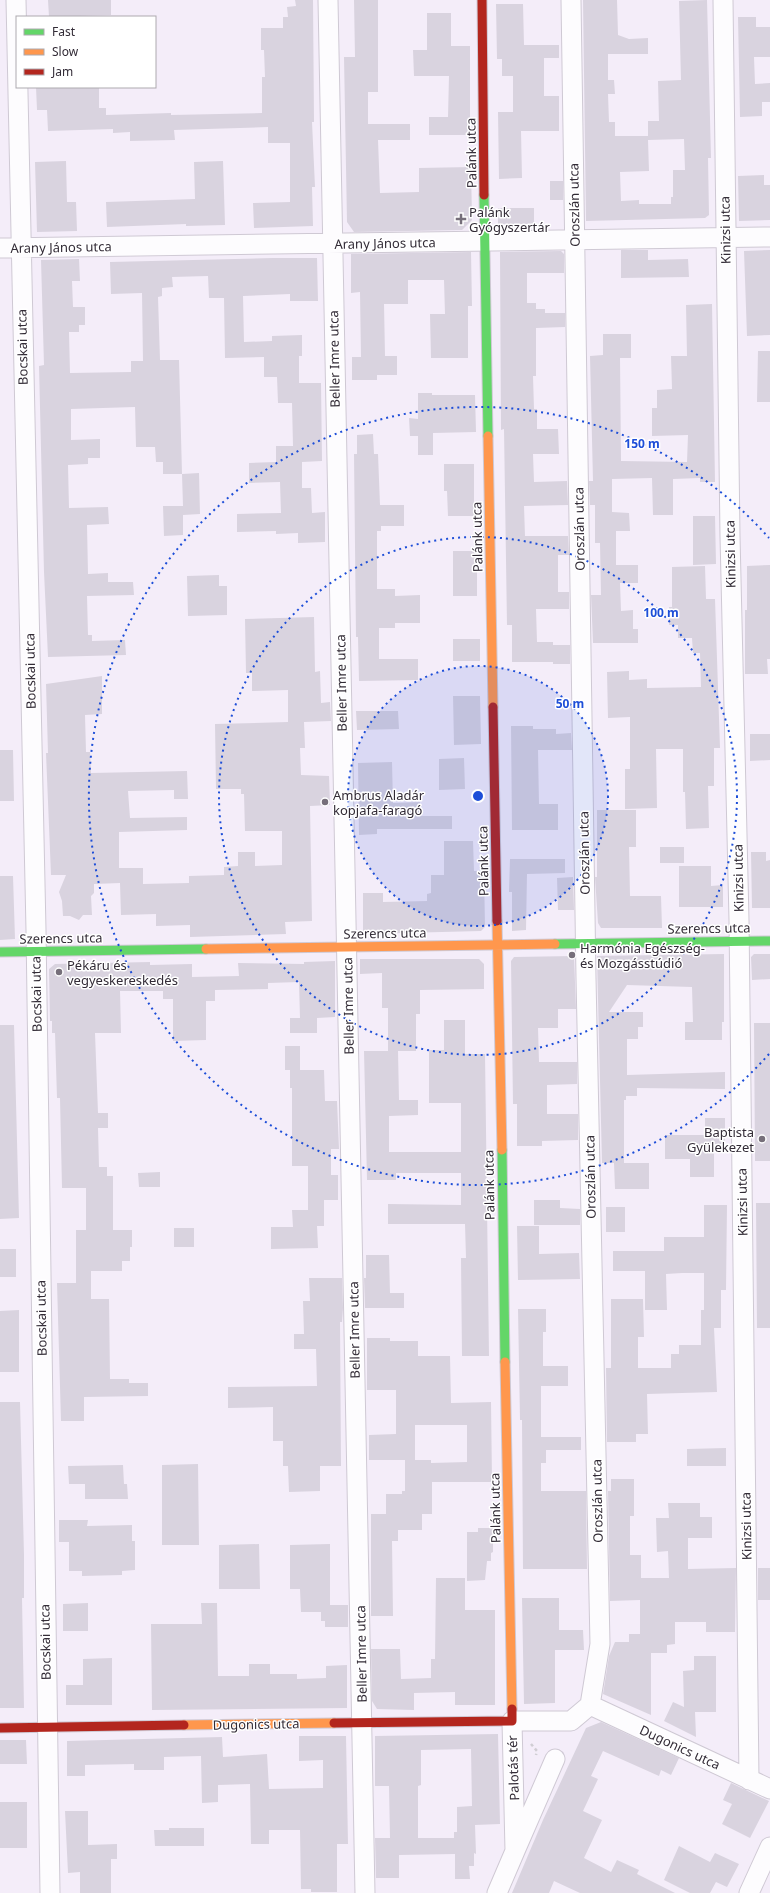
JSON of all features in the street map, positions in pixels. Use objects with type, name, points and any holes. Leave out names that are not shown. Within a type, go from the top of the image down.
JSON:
[{"type":"street","name":"Bocskai utca","points":[[16,0],[16,16]]},
{"type":"street","name":"Beller Imre utca","points":[[328,0],[365,1893]]},
{"type":"street","name":"Palánk utca","points":[[482,0],[485,241],[512,1721]]},
{"type":"street","name":"Oroszlán utca","points":[[571,0],[586,943],[600,1644],[590,1705]]},
{"type":"street","name":"Kinizsi utca","points":[[723,0],[725,238],[739,941],[749,1780]]},
{"type":"street","name":"Bocskai utca","points":[[17,88],[36,952],[50,1893]]},
{"type":"street","name":"Arany János utca","points":[[0,248],[770,237]]},
{"type":"street","name":"Szerencs utca","points":[[0,952],[770,941]]},
{"type":"street","name":"Dugonics utca","points":[[590,1705],[770,1789]]},
{"type":"street","name":"Palotás tér","points":[[515,1851],[512,1721],[571,1721],[590,1705]]},
{"type":"street","name":"Dugonics utca","points":[[0,1728],[512,1721]]},
{"type":"street","name":"Palotás tér","points":[[497,1893],[556,1760]]},
{"type":"street","points":[[749,1893],[770,1847]]},
{"type":"building","points":[[48,0],[111,0],[111,15],[49,16]]},
{"type":"building","points":[[295,0],[313,0],[314,122],[312,122],[315,187],[312,187],[313,226],[254,228],[253,203],[290,202],[290,143],[268,143],[268,127],[174,130],[175,140],[130,141],[130,132],[113,133],[113,129],[48,131],[47,110],[37,110],[36,88],[99,88],[99,108],[106,108],[106,115],[262,113],[262,77],[265,77],[264,50],[261,50],[261,28],[283,28],[283,17],[288,17],[287,7],[296,6]]},
{"type":"building","points":[[354,0],[378,0],[378,92],[368,92],[368,124],[410,124],[410,140],[378,140],[380,193],[419,192],[419,168],[471,167],[472,220],[462,230],[354,232],[347,222],[344,57],[355,57]]},
{"type":"building","points":[[583,0],[617,0],[618,35],[629,39],[648,38],[648,54],[608,54],[608,80],[614,80],[615,94],[608,94],[609,122],[615,122],[615,136],[648,136],[648,121],[659,121],[658,81],[681,80],[679,1],[707,0],[711,158],[708,158],[709,215],[705,218],[586,221]],"holes":[[[684,139],[685,170],[673,170],[673,197],[671,197],[671,204],[639,204],[639,200],[621,201],[620,172],[649,171],[648,140]]]},
{"type":"building","points":[[496,4],[523,4],[524,45],[559,45],[559,58],[544,58],[544,96],[559,96],[559,131],[521,131],[522,178],[499,179],[498,112],[513,112],[513,76],[502,76],[502,59],[497,59]]},
{"type":"building","points":[[427,13],[451,13],[451,46],[470,46],[470,135],[429,135],[429,117],[448,117],[449,76],[414,76],[413,50],[427,50]]},
{"type":"building","points":[[738,17],[756,17],[756,27],[770,27],[770,57],[754,57],[755,84],[770,83],[770,102],[762,102],[762,116],[740,117]]},
{"type":"building","points":[[66,161],[67,202],[76,202],[77,231],[37,232],[35,162]]},
{"type":"building","points":[[223,161],[225,225],[186,226],[186,224],[107,227],[106,202],[195,199],[194,162]]},
{"type":"building","points":[[764,175],[764,185],[770,185],[770,220],[739,221],[738,176]]},
{"type":"building","points":[[550,181],[563,181],[563,200],[550,200]]},
{"type":"building","points":[[498,208],[534,208],[534,224],[498,224]]},
{"type":"building","points":[[621,250],[648,250],[648,260],[688,259],[689,277],[621,278]]},
{"type":"building","points":[[770,250],[770,335],[747,336],[744,251]]},
{"type":"building","points":[[561,251],[564,254],[564,273],[527,273],[527,303],[536,303],[536,309],[545,309],[545,313],[565,313],[565,327],[536,328],[536,376],[533,376],[534,409],[537,409],[537,429],[558,429],[559,454],[533,454],[534,482],[567,481],[568,505],[524,506],[525,536],[568,536],[569,555],[558,555],[558,592],[569,592],[569,609],[536,609],[537,642],[553,642],[553,645],[570,645],[570,664],[553,664],[553,662],[512,662],[512,625],[507,625],[504,429],[501,430],[500,252]]},
{"type":"building","points":[[471,252],[472,306],[468,306],[468,358],[431,358],[430,314],[445,314],[444,280],[408,280],[408,304],[384,304],[385,356],[397,356],[397,375],[377,375],[377,380],[352,380],[352,357],[361,357],[360,292],[351,293],[351,254]]},
{"type":"building","points":[[317,258],[318,301],[290,301],[290,294],[243,296],[244,342],[272,341],[272,336],[302,335],[302,356],[299,356],[299,383],[321,383],[322,461],[302,462],[302,488],[311,488],[312,513],[325,512],[325,542],[298,543],[298,533],[276,534],[276,531],[237,532],[237,514],[281,513],[280,482],[249,483],[249,463],[276,462],[276,446],[293,446],[292,403],[278,403],[277,377],[264,377],[264,357],[225,358],[224,298],[209,298],[208,276],[172,277],[173,287],[162,288],[162,296],[158,297],[160,360],[179,360],[182,474],[163,474],[163,462],[156,462],[155,447],[136,447],[135,407],[71,409],[71,440],[100,439],[100,458],[88,458],[88,464],[68,465],[69,508],[108,507],[109,524],[87,525],[88,574],[108,573],[108,582],[133,582],[134,595],[87,596],[88,635],[92,635],[92,641],[125,640],[126,655],[48,657],[44,572],[39,366],[44,365],[41,260],[79,259],[80,281],[72,281],[73,307],[85,307],[85,325],[79,325],[79,332],[69,332],[70,373],[131,372],[131,361],[143,361],[142,293],[111,294],[110,262]]},
{"type":"building","points":[[712,304],[715,482],[700,482],[700,478],[673,479],[673,515],[653,515],[652,478],[612,479],[612,512],[629,513],[630,531],[616,531],[616,565],[638,565],[638,583],[620,583],[621,611],[633,610],[633,629],[638,629],[638,643],[593,643],[591,595],[601,595],[600,543],[595,543],[595,505],[590,505],[589,481],[593,481],[590,356],[603,355],[603,334],[631,334],[631,358],[620,358],[621,461],[687,462],[688,435],[652,436],[652,408],[657,408],[657,390],[672,389],[671,356],[687,356],[686,305]]},
{"type":"building","points":[[758,351],[770,351],[770,402],[757,402]]},
{"type":"building","points":[[418,393],[432,393],[432,395],[475,395],[476,432],[433,433],[433,455],[418,455],[418,436],[410,436],[409,418],[418,419]]},
{"type":"building","points":[[373,434],[374,454],[378,454],[380,505],[404,505],[404,526],[381,526],[381,531],[377,531],[377,589],[395,589],[395,596],[420,595],[420,623],[395,623],[395,628],[379,628],[379,659],[418,659],[418,680],[359,681],[358,637],[356,637],[354,454],[357,454],[357,435]]},
{"type":"building","points":[[444,464],[474,464],[474,516],[448,516],[447,491],[444,491]]},
{"type":"building","points":[[199,473],[200,514],[183,515],[183,535],[164,536],[163,506],[183,506],[182,474]]},
{"type":"building","points":[[693,516],[715,516],[716,564],[693,565]]},
{"type":"building","points":[[453,551],[477,551],[477,596],[453,596]]},
{"type":"building","points":[[770,565],[770,659],[767,659],[768,674],[745,674],[747,566]]},
{"type":"building","points":[[705,566],[706,599],[715,599],[720,748],[714,748],[714,786],[708,786],[709,828],[686,829],[685,792],[683,792],[683,749],[656,749],[657,808],[625,809],[625,769],[630,769],[630,717],[608,718],[607,672],[629,671],[629,680],[647,679],[647,688],[701,687],[700,653],[693,653],[692,638],[678,638],[678,625],[669,625],[669,607],[672,607],[672,567]]},
{"type":"building","points":[[219,575],[219,586],[227,586],[227,615],[188,616],[187,576]]},
{"type":"building","points":[[314,617],[315,672],[320,671],[321,703],[330,702],[331,721],[304,722],[305,748],[300,748],[301,775],[329,776],[330,805],[310,806],[312,921],[285,922],[286,934],[190,937],[190,925],[156,926],[156,914],[121,915],[120,883],[94,884],[94,893],[91,896],[92,915],[83,915],[79,920],[70,916],[63,916],[62,901],[59,892],[66,875],[51,875],[46,753],[48,753],[46,684],[102,676],[102,714],[85,715],[86,752],[90,752],[91,773],[187,771],[188,799],[174,799],[174,790],[128,791],[130,818],[187,817],[187,830],[119,832],[119,868],[143,868],[143,884],[189,883],[189,876],[224,875],[224,867],[238,866],[238,852],[255,852],[255,866],[282,865],[282,831],[245,831],[244,794],[241,794],[241,789],[216,789],[215,724],[288,722],[288,690],[252,691],[252,673],[246,673],[245,619]]},
{"type":"building","points":[[453,639],[480,639],[480,661],[453,661]]},
{"type":"building","points":[[453,696],[480,696],[481,744],[454,745]]},
{"type":"building","points":[[356,711],[398,711],[399,729],[357,730]]},
{"type":"building","points":[[511,726],[533,726],[533,729],[556,729],[556,734],[571,733],[572,750],[538,750],[539,804],[558,804],[558,830],[512,830]]},
{"type":"building","points":[[750,734],[770,734],[770,760],[750,761]]},
{"type":"building","points":[[0,750],[13,750],[14,801],[0,801]]},
{"type":"building","points":[[464,758],[465,789],[439,790],[439,759]]},
{"type":"building","points":[[392,762],[393,803],[420,802],[420,816],[452,816],[452,829],[377,829],[377,834],[359,835],[358,763]]},
{"type":"building","points":[[597,810],[636,810],[636,847],[629,847],[630,896],[661,896],[662,928],[601,928],[598,923],[595,877],[597,877]]},
{"type":"building","points":[[444,841],[473,841],[474,871],[484,871],[485,927],[481,931],[363,934],[363,893],[383,893],[383,902],[427,901],[427,894],[431,893],[431,875],[444,875]]},
{"type":"building","points":[[660,847],[684,847],[684,863],[660,863]]},
{"type":"building","points":[[751,852],[766,852],[766,861],[770,860],[770,908],[752,908]]},
{"type":"building","points":[[510,859],[565,859],[565,873],[527,874],[526,930],[512,931],[512,892],[509,892]]},
{"type":"building","points":[[679,866],[711,866],[711,886],[723,885],[723,907],[679,907]]},
{"type":"building","points":[[0,876],[13,876],[15,939],[0,940]]},
{"type":"building","points":[[573,877],[574,910],[558,910],[557,878]]},
{"type":"building","points":[[724,954],[724,1022],[722,1022],[722,1040],[685,1040],[685,1022],[693,1022],[692,987],[627,985],[609,1012],[643,1012],[643,1027],[638,1027],[638,1039],[627,1039],[627,1075],[725,1072],[725,1089],[637,1088],[637,1096],[626,1096],[626,1100],[624,1100],[624,1163],[602,1163],[597,956]]},
{"type":"building","points":[[754,954],[770,954],[770,979],[752,980],[751,957]]},
{"type":"building","points":[[574,956],[576,1009],[558,1009],[558,1028],[538,1028],[539,1062],[577,1062],[577,1084],[547,1085],[547,1114],[578,1114],[578,1140],[542,1141],[542,1146],[517,1146],[517,1104],[513,1104],[511,961],[514,957]]},
{"type":"building","points":[[360,959],[479,959],[484,964],[484,989],[420,990],[420,1014],[416,1014],[416,1051],[398,1051],[399,1100],[418,1100],[418,1115],[389,1116],[389,1152],[461,1152],[461,1103],[429,1103],[429,1050],[444,1050],[444,1020],[465,1020],[465,1054],[485,1054],[489,1356],[462,1356],[461,1258],[466,1258],[465,1224],[388,1224],[388,1204],[461,1205],[461,1173],[396,1173],[396,1180],[367,1180],[364,1051],[388,1051],[388,1008],[382,1008],[382,973],[360,974]]},
{"type":"building","points":[[335,961],[335,1017],[317,1018],[317,1033],[290,1033],[290,1018],[300,1018],[299,982],[268,983],[268,989],[215,990],[215,1001],[206,1001],[206,1040],[173,1041],[173,999],[163,999],[163,991],[120,991],[121,1033],[95,1033],[98,1113],[108,1113],[108,1128],[98,1128],[99,1167],[107,1167],[107,1176],[113,1176],[113,1230],[132,1230],[132,1247],[130,1247],[130,1261],[122,1261],[122,1271],[91,1271],[91,1299],[109,1299],[110,1379],[129,1379],[129,1383],[148,1383],[148,1396],[84,1397],[84,1421],[61,1421],[57,1283],[76,1283],[76,1230],[86,1230],[86,1188],[62,1188],[60,1098],[57,1098],[55,1033],[52,1033],[52,1021],[50,1021],[49,969],[55,964],[150,962],[150,965],[192,964],[192,977],[239,976],[238,963],[304,964],[304,962]]},
{"type":"building","points":[[754,1023],[770,1023],[770,1161],[755,1161]]},
{"type":"building","points":[[0,1025],[14,1025],[19,1218],[0,1219]]},
{"type":"building","points":[[285,1046],[300,1046],[300,1070],[285,1070]]},
{"type":"building","points":[[290,1070],[324,1070],[325,1101],[337,1101],[339,1149],[331,1149],[331,1175],[338,1175],[338,1200],[324,1200],[324,1226],[317,1226],[318,1248],[271,1249],[271,1227],[293,1227],[292,1210],[308,1210],[308,1166],[292,1166],[292,1088],[290,1088]]},
{"type":"building","points":[[705,1118],[725,1118],[725,1144],[714,1144],[714,1177],[690,1177],[690,1159],[665,1159],[665,1135],[705,1135]]},
{"type":"building","points":[[614,1163],[649,1163],[649,1189],[615,1189]]},
{"type":"building","points":[[160,1172],[160,1187],[139,1187],[138,1173]]},
{"type":"building","points":[[534,1200],[560,1200],[560,1208],[580,1209],[580,1225],[534,1225]]},
{"type":"building","points":[[756,1203],[770,1203],[770,1328],[757,1328]]},
{"type":"building","points":[[704,1205],[727,1205],[726,1290],[721,1290],[721,1328],[714,1328],[717,1392],[647,1394],[648,1434],[636,1434],[636,1442],[607,1442],[606,1368],[611,1368],[611,1299],[643,1299],[644,1337],[638,1337],[638,1368],[671,1368],[671,1354],[679,1354],[679,1345],[701,1345],[701,1310],[704,1310],[704,1273],[682,1273],[666,1274],[667,1310],[645,1310],[645,1271],[613,1271],[613,1251],[664,1251],[664,1237],[704,1237]]},
{"type":"building","points":[[606,1207],[625,1207],[625,1232],[606,1232]]},
{"type":"building","points":[[517,1226],[539,1226],[539,1254],[579,1253],[580,1279],[518,1280]]},
{"type":"building","points":[[174,1228],[194,1228],[194,1247],[174,1247]]},
{"type":"building","points":[[0,1249],[16,1249],[16,1277],[0,1277]]},
{"type":"building","points":[[366,1255],[389,1255],[390,1293],[404,1293],[404,1308],[365,1308],[364,1278],[366,1278]]},
{"type":"building","points":[[309,1278],[342,1278],[343,1308],[342,1322],[340,1322],[341,1466],[320,1466],[320,1491],[289,1492],[288,1466],[283,1466],[283,1441],[273,1441],[273,1407],[228,1408],[228,1387],[317,1386],[316,1349],[294,1349],[294,1334],[304,1334],[303,1301],[310,1301]]},
{"type":"building","points":[[518,1309],[546,1309],[546,1332],[543,1332],[543,1366],[568,1366],[568,1386],[541,1386],[541,1437],[581,1437],[581,1450],[546,1450],[546,1463],[541,1463],[541,1491],[586,1491],[587,1569],[523,1569],[522,1420],[520,1420]]},
{"type":"building","points":[[19,1310],[19,1372],[0,1372],[0,1311]]},
{"type":"building","points":[[367,1338],[390,1338],[390,1341],[418,1341],[418,1356],[450,1356],[451,1403],[491,1402],[492,1482],[432,1482],[432,1514],[422,1514],[422,1530],[398,1530],[398,1541],[392,1541],[393,1616],[371,1616],[371,1514],[386,1514],[386,1494],[402,1494],[402,1491],[405,1491],[405,1460],[369,1460],[369,1435],[396,1434],[396,1390],[367,1390]],"holes":[[[415,1425],[467,1425],[467,1462],[431,1463],[431,1460],[415,1460]]]},
{"type":"building","points":[[0,1402],[20,1402],[24,1555],[24,1598],[22,1598],[24,1708],[0,1708]]},
{"type":"building","points":[[726,1448],[726,1466],[687,1466],[687,1449]]},
{"type":"building","points":[[198,1464],[199,1545],[162,1545],[162,1465]]},
{"type":"building","points":[[123,1465],[124,1484],[127,1484],[128,1499],[85,1499],[85,1484],[69,1484],[68,1466]]},
{"type":"building","points":[[611,1479],[634,1479],[634,1516],[630,1516],[630,1555],[641,1555],[641,1578],[669,1578],[668,1551],[657,1552],[656,1518],[669,1518],[668,1503],[700,1503],[700,1517],[712,1517],[712,1538],[688,1538],[688,1569],[736,1568],[735,1632],[706,1632],[706,1622],[675,1622],[675,1644],[667,1645],[667,1653],[651,1653],[651,1715],[603,1694],[609,1656],[615,1642],[629,1642],[629,1634],[640,1634],[640,1600],[610,1601],[608,1491],[611,1491]]},
{"type":"building","points":[[59,1520],[88,1520],[87,1526],[132,1525],[132,1541],[135,1541],[135,1570],[122,1571],[122,1575],[82,1576],[82,1571],[69,1571],[69,1542],[59,1542]]},
{"type":"building","points":[[478,1528],[493,1528],[493,1552],[491,1553],[491,1561],[487,1561],[485,1580],[467,1581],[467,1532],[478,1532]]},
{"type":"building","points":[[259,1544],[260,1589],[219,1589],[219,1545]]},
{"type":"building","points":[[330,1544],[330,1605],[348,1605],[348,1627],[325,1627],[325,1621],[321,1621],[321,1612],[301,1612],[300,1589],[290,1589],[290,1545]]},
{"type":"building","points":[[758,1568],[770,1568],[770,1600],[758,1600]]},
{"type":"building","points":[[436,1578],[465,1578],[465,1610],[495,1610],[495,1705],[455,1705],[455,1692],[414,1693],[414,1710],[377,1709],[372,1701],[371,1649],[400,1649],[401,1679],[431,1678],[431,1659],[435,1659]]},
{"type":"building","points":[[522,1598],[559,1598],[559,1630],[583,1630],[584,1650],[555,1650],[555,1703],[524,1704]]},
{"type":"building","points":[[88,1603],[88,1631],[63,1631],[63,1604]]},
{"type":"building","points":[[201,1603],[217,1603],[218,1676],[249,1676],[249,1664],[270,1664],[270,1674],[297,1674],[297,1679],[326,1678],[326,1666],[347,1665],[347,1708],[152,1710],[151,1624],[202,1624]]},
{"type":"building","points":[[694,1656],[716,1656],[716,1712],[695,1712],[696,1737],[664,1721],[673,1702],[684,1707],[683,1671],[694,1670]]},
{"type":"building","points":[[112,1658],[112,1705],[66,1705],[66,1685],[83,1685],[83,1659]]},
{"type":"building","points":[[601,1722],[679,1758],[671,1775],[661,1770],[659,1776],[603,1751],[591,1776],[598,1779],[583,1811],[602,1820],[584,1858],[611,1872],[617,1860],[639,1870],[637,1874],[675,1893],[580,1893],[554,1881],[549,1893],[512,1893],[543,1820],[586,1728]]},
{"type":"building","points":[[498,1734],[500,1824],[475,1825],[476,1854],[474,1853],[474,1866],[469,1866],[470,1879],[455,1879],[455,1854],[399,1855],[399,1878],[376,1878],[375,1838],[390,1838],[389,1786],[375,1786],[375,1736]],"holes":[[[471,1749],[472,1806],[457,1807],[457,1832],[454,1832],[454,1838],[418,1838],[418,1786],[421,1785],[421,1750]]]},
{"type":"building","points":[[299,1736],[346,1736],[348,1844],[337,1844],[337,1892],[311,1892],[311,1889],[301,1889],[300,1830],[269,1830],[269,1844],[251,1844],[250,1784],[218,1785],[218,1802],[202,1803],[201,1756],[164,1757],[164,1770],[134,1770],[134,1764],[85,1765],[85,1776],[67,1776],[67,1741],[222,1737],[223,1757],[267,1754],[269,1789],[323,1788],[323,1760],[299,1761]]},
{"type":"building","points":[[0,1740],[26,1740],[27,1764],[0,1764]]},
{"type":"building","points":[[731,1783],[769,1801],[750,1838],[722,1824],[732,1804],[723,1800]]},
{"type":"building","points":[[0,1802],[27,1802],[27,1848],[0,1848]]},
{"type":"building","points":[[65,1811],[88,1811],[88,1845],[117,1844],[117,1859],[111,1859],[111,1893],[80,1893],[80,1872],[68,1873]]},
{"type":"building","points":[[169,1828],[204,1828],[204,1846],[155,1846],[154,1830],[169,1830]]},
{"type":"building","points":[[679,1846],[710,1862],[715,1853],[739,1864],[727,1887],[716,1882],[710,1893],[690,1893],[664,1880]]},
{"type":"traffic: fast","points":[[484,195],[488,436]]},
{"type":"traffic: fast","points":[[555,944],[770,941]]},
{"type":"traffic: fast","points":[[0,952],[206,949]]},
{"type":"traffic: fast","points":[[502,1150],[505,1362]]},
{"type":"traffic: slow","points":[[488,436],[493,707]]},
{"type":"traffic: slow","points":[[497,921],[502,1150]]},
{"type":"traffic: slow","points":[[206,949],[555,944]]},
{"type":"traffic: slow","points":[[505,1362],[512,1709]]},
{"type":"traffic: slow","points":[[184,1725],[334,1723]]},
{"type":"traffic: jam","points":[[482,0],[484,195]]},
{"type":"traffic: jam","points":[[493,707],[497,921]]},
{"type":"traffic: jam","points":[[334,1723],[512,1721],[512,1709]]},
{"type":"traffic: jam","points":[[0,1728],[184,1725]]},
{"type":"place","name":"Palánk Gyógyszertár","points":[[461,219]]},
{"type":"place","name":"Ambrus Aladár kopjafa-faragó","points":[[325,802]]},
{"type":"place","name":"Harmónia Egészség- és Mozgásstúdió","points":[[572,955]]},
{"type":"place","name":"Pékáru és vegyeskereskedés","points":[[59,972]]},
{"type":"place","name":"Baptista Gyülekezet","points":[[762,1139]]}]
